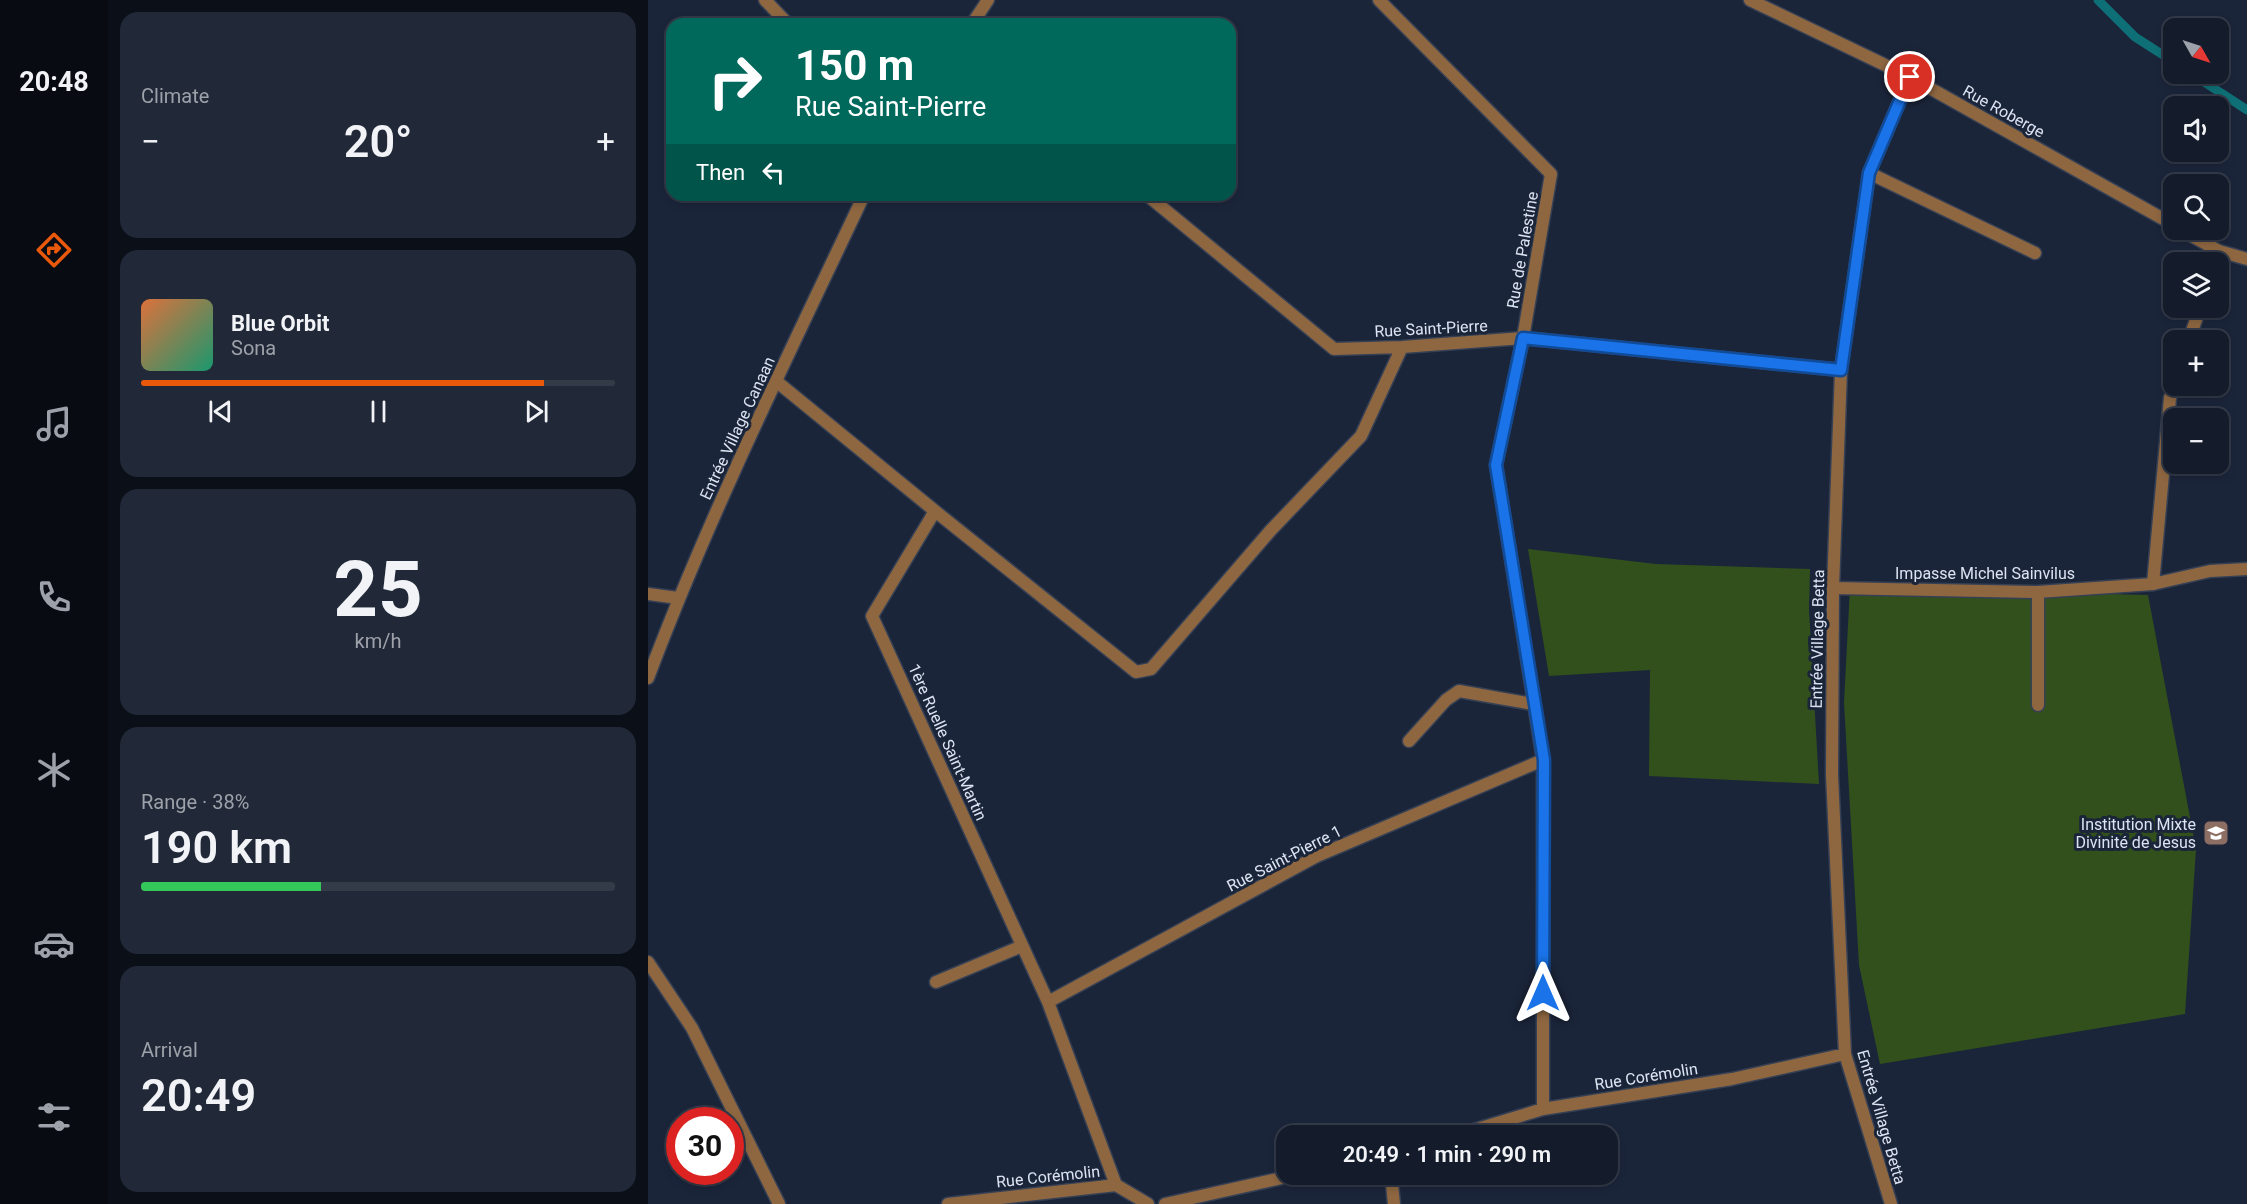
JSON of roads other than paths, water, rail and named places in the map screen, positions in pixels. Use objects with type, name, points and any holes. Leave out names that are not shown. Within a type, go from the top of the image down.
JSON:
[{"type":"street","points":[[765,0],[782,18]]},
{"type":"street","points":[[976,18],[988,0]]},
{"type":"street","name":"Rue de Palestine","points":[[1378,0],[1551,174],[1523,338],[1496,465],[1533,704],[1544,760],[1543,1109]]},
{"type":"street","name":"Rue Roberge","points":[[1750,0],[1910,77],[2163,219]]},
{"type":"street","name":"Entrée Village Betta","points":[[1891,1204],[1845,1054],[1832,775],[1833,588],[1841,370],[1869,173],[1910,77]]},
{"type":"street","points":[[1869,173],[2035,253]]},
{"type":"street","name":"Entrée Village Canaan","points":[[648,678],[678,598],[776,381],[861,201]]},
{"type":"street","name":"Rue Saint-Pierre","points":[[1154,201],[1334,349],[1402,347],[1523,338],[1841,370]]},
{"type":"street","points":[[2194,240],[2210,252]]},
{"type":"street","points":[[2229,258],[2247,259]]},
{"type":"street","points":[[776,381],[1136,672],[1151,669],[1271,530],[1361,436],[1402,347]]},
{"type":"street","points":[[2153,584],[2171,396]]},
{"type":"street","name":"1ère Ruelle Saint-Martin","points":[[935,511],[873,616],[1048,1002],[1116,1185]]},
{"type":"street","name":"Impasse Michel Sainvilus","points":[[1833,588],[2038,592],[2153,584],[2210,572],[2247,569]]},
{"type":"street","points":[[2038,592],[2038,705]]},
{"type":"street","points":[[648,594],[678,598]]},
{"type":"street","points":[[1409,741],[1446,700],[1459,691],[1533,704]]},
{"type":"street","name":"Rue Saint-Pierre 1","points":[[1048,1002],[1317,856],[1544,760]]},
{"type":"street","points":[[936,982],[1022,946]]},
{"type":"street","points":[[648,962],[692,1028],[779,1204]]},
{"type":"street","name":"Rue Corémolin","points":[[1490,1125],[1543,1109],[1732,1079],[1845,1054]]},
{"type":"street","points":[[1165,1204],[1276,1179]]},
{"type":"street","name":"Rue Corémolin","points":[[948,1204],[1116,1185],[1148,1204]]},
{"type":"street","points":[[1391,1185],[1394,1204]]},
{"type":"waterway","points":[[2098,0],[2135,37],[2163,55]]},
{"type":"waterway","points":[[2207,84],[2247,110]]},
{"type":"place","name":"Institution Mixte Divinité de Jesus","points":[[2216,833]]}]
